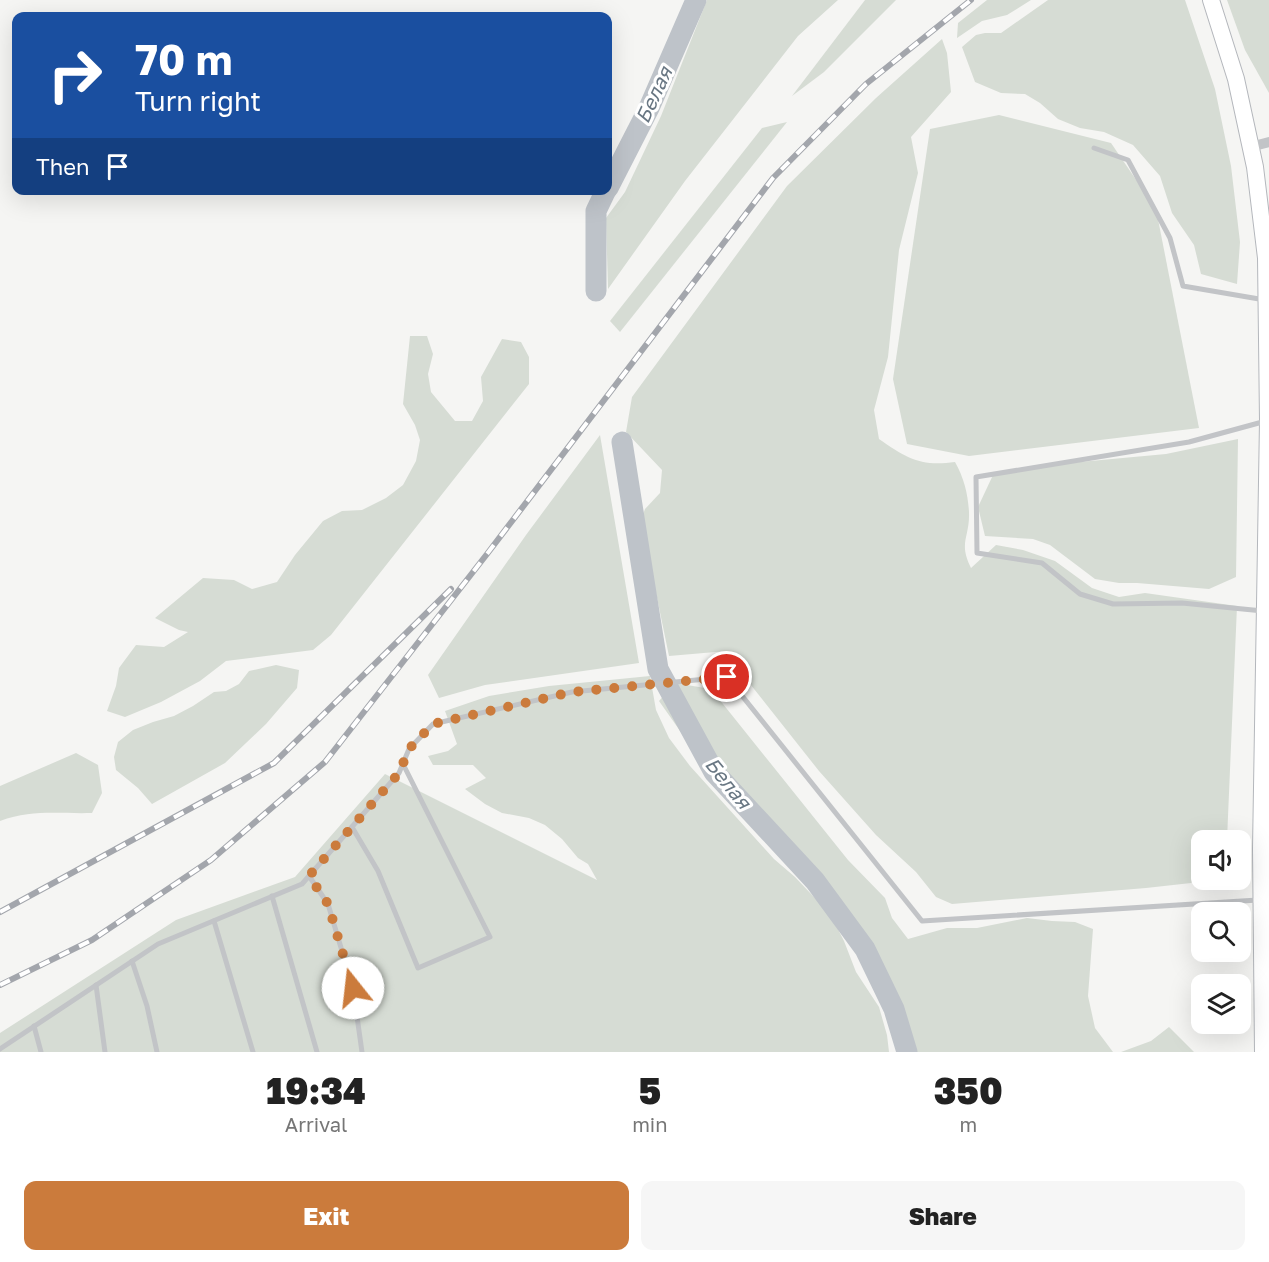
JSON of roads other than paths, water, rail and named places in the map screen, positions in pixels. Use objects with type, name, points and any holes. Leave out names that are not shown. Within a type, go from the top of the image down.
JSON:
[{"type":"main road","points":[[1211,0],[1236,79],[1250,147],[1266,258],[1268,421],[1262,761],[1263,1052]]},
{"type":"main road","points":[[1262,761],[1269,745]]},
{"type":"street","points":[[1250,147],[1269,142]]},
{"type":"lane","points":[[1094,148],[1128,160],[1170,238],[1183,286],[1266,301]]},
{"type":"lane","points":[[1264,611],[1182,603],[1113,604],[1080,594],[1042,562],[977,553],[976,477],[1189,442],[1268,421]]},
{"type":"lane","points":[[0,1049],[158,944],[302,884],[399,773],[409,749],[433,724],[572,692],[727,677],[922,921],[1262,900]]},
{"type":"lane","points":[[352,827],[378,871],[418,968],[490,937],[403,764]]},
{"type":"lane","points":[[309,876],[328,904],[353,988],[362,1052]]},
{"type":"lane","points":[[272,896],[317,1052]]},
{"type":"lane","points":[[214,921],[253,1052]]},
{"type":"lane","points":[[132,961],[147,1005],[157,1052]]},
{"type":"lane","points":[[96,985],[105,1052]]},
{"type":"lane","points":[[34,1026],[41,1052]]},
{"type":"waterway","name":"Белая","points":[[612,180],[649,108],[696,0]]},
{"type":"waterway","name":"Белая","points":[[596,291],[596,211],[604,195]]},
{"type":"waterway","name":"Белая","points":[[622,442],[658,669],[714,772],[815,881],[865,949],[894,1009],[907,1052]]},
{"type":"railway","points":[[0,985],[92,940],[211,860],[325,762],[487,554],[773,178],[866,84],[971,0]]},
{"type":"railway","points":[[0,912],[274,763],[451,589]]}]
